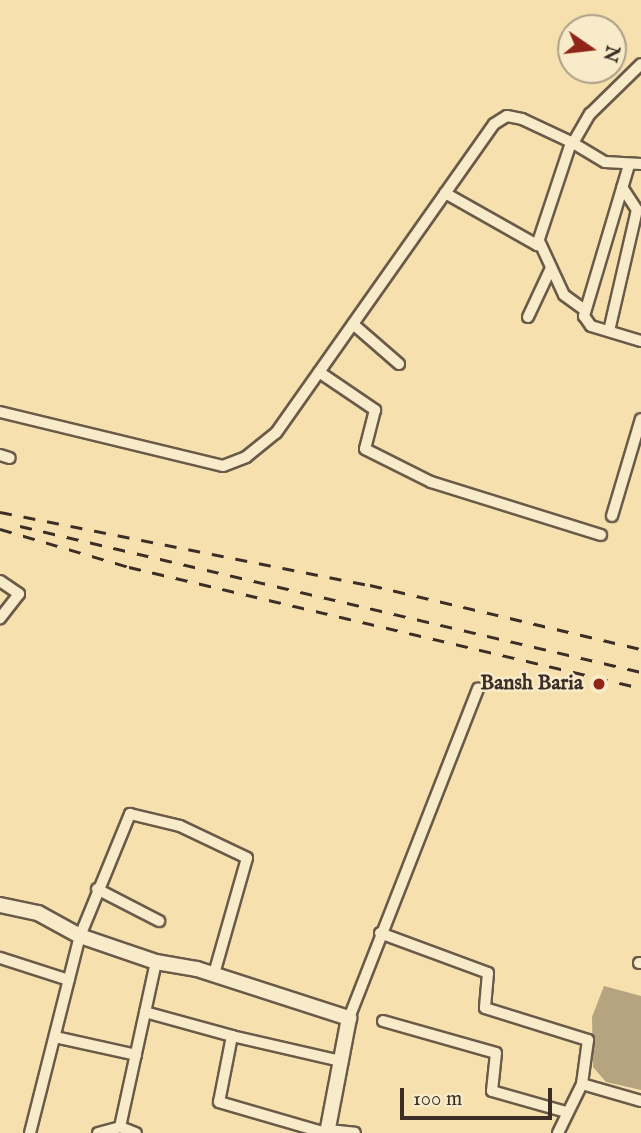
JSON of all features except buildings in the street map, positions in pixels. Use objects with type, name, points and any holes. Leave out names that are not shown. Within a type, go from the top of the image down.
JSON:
[{"type":"street","points":[[585,310],[564,295],[540,243],[572,143],[590,114],[641,64]]},
{"type":"street","points":[[0,412],[223,466],[264,445],[501,118],[522,119],[605,162],[635,164],[622,187],[585,310],[586,323],[641,341]]},
{"type":"street","points":[[609,331],[637,210],[622,187]]},
{"type":"street","points":[[445,193],[527,245],[540,243]]},
{"type":"street","points":[[528,317],[551,268]]},
{"type":"street","points":[[353,324],[400,364]]},
{"type":"street","points":[[319,372],[375,410],[365,449],[431,482],[601,535]]},
{"type":"street","points":[[612,516],[641,419]]},
{"type":"street","points":[[0,581],[19,594],[0,618]]},
{"type":"street","points":[[327,1132],[349,1018],[478,688]]},
{"type":"street","points":[[30,1133],[80,936],[97,888],[133,813],[190,830],[247,858],[214,974]]},
{"type":"street","points":[[97,888],[159,921]]},
{"type":"street","points":[[0,905],[38,913],[80,936],[156,962],[214,974],[349,1018]]},
{"type":"street","points":[[380,933],[488,972],[485,1008],[588,1040],[582,1084],[558,1133]]},
{"type":"street","points":[[0,958],[69,980]]},
{"type":"street","points":[[120,1127],[156,962]]},
{"type":"street","points":[[145,1012],[232,1036],[341,1061]]},
{"type":"street","points":[[383,1021],[496,1053],[492,1091],[566,1112]]},
{"type":"street","points":[[232,1036],[219,1102],[327,1132],[355,1133]]},
{"type":"street","points":[[55,1037],[136,1055]]},
{"type":"street","points":[[582,1084],[641,1101]]},
{"type":"street","points":[[98,1133],[120,1127],[136,1133]]},
{"type":"shaded area","points":[[604,986],[641,996],[641,1090],[606,1082],[593,1067],[592,1017]]},
{"type":"railway","points":[[0,512],[370,585],[641,649]]},
{"type":"railway","points":[[20,526],[641,672]]},
{"type":"railway","points":[[0,529],[129,567],[641,688]]},
{"type":"place","name":"Bansh Baria","points":[[599,684]]}]
